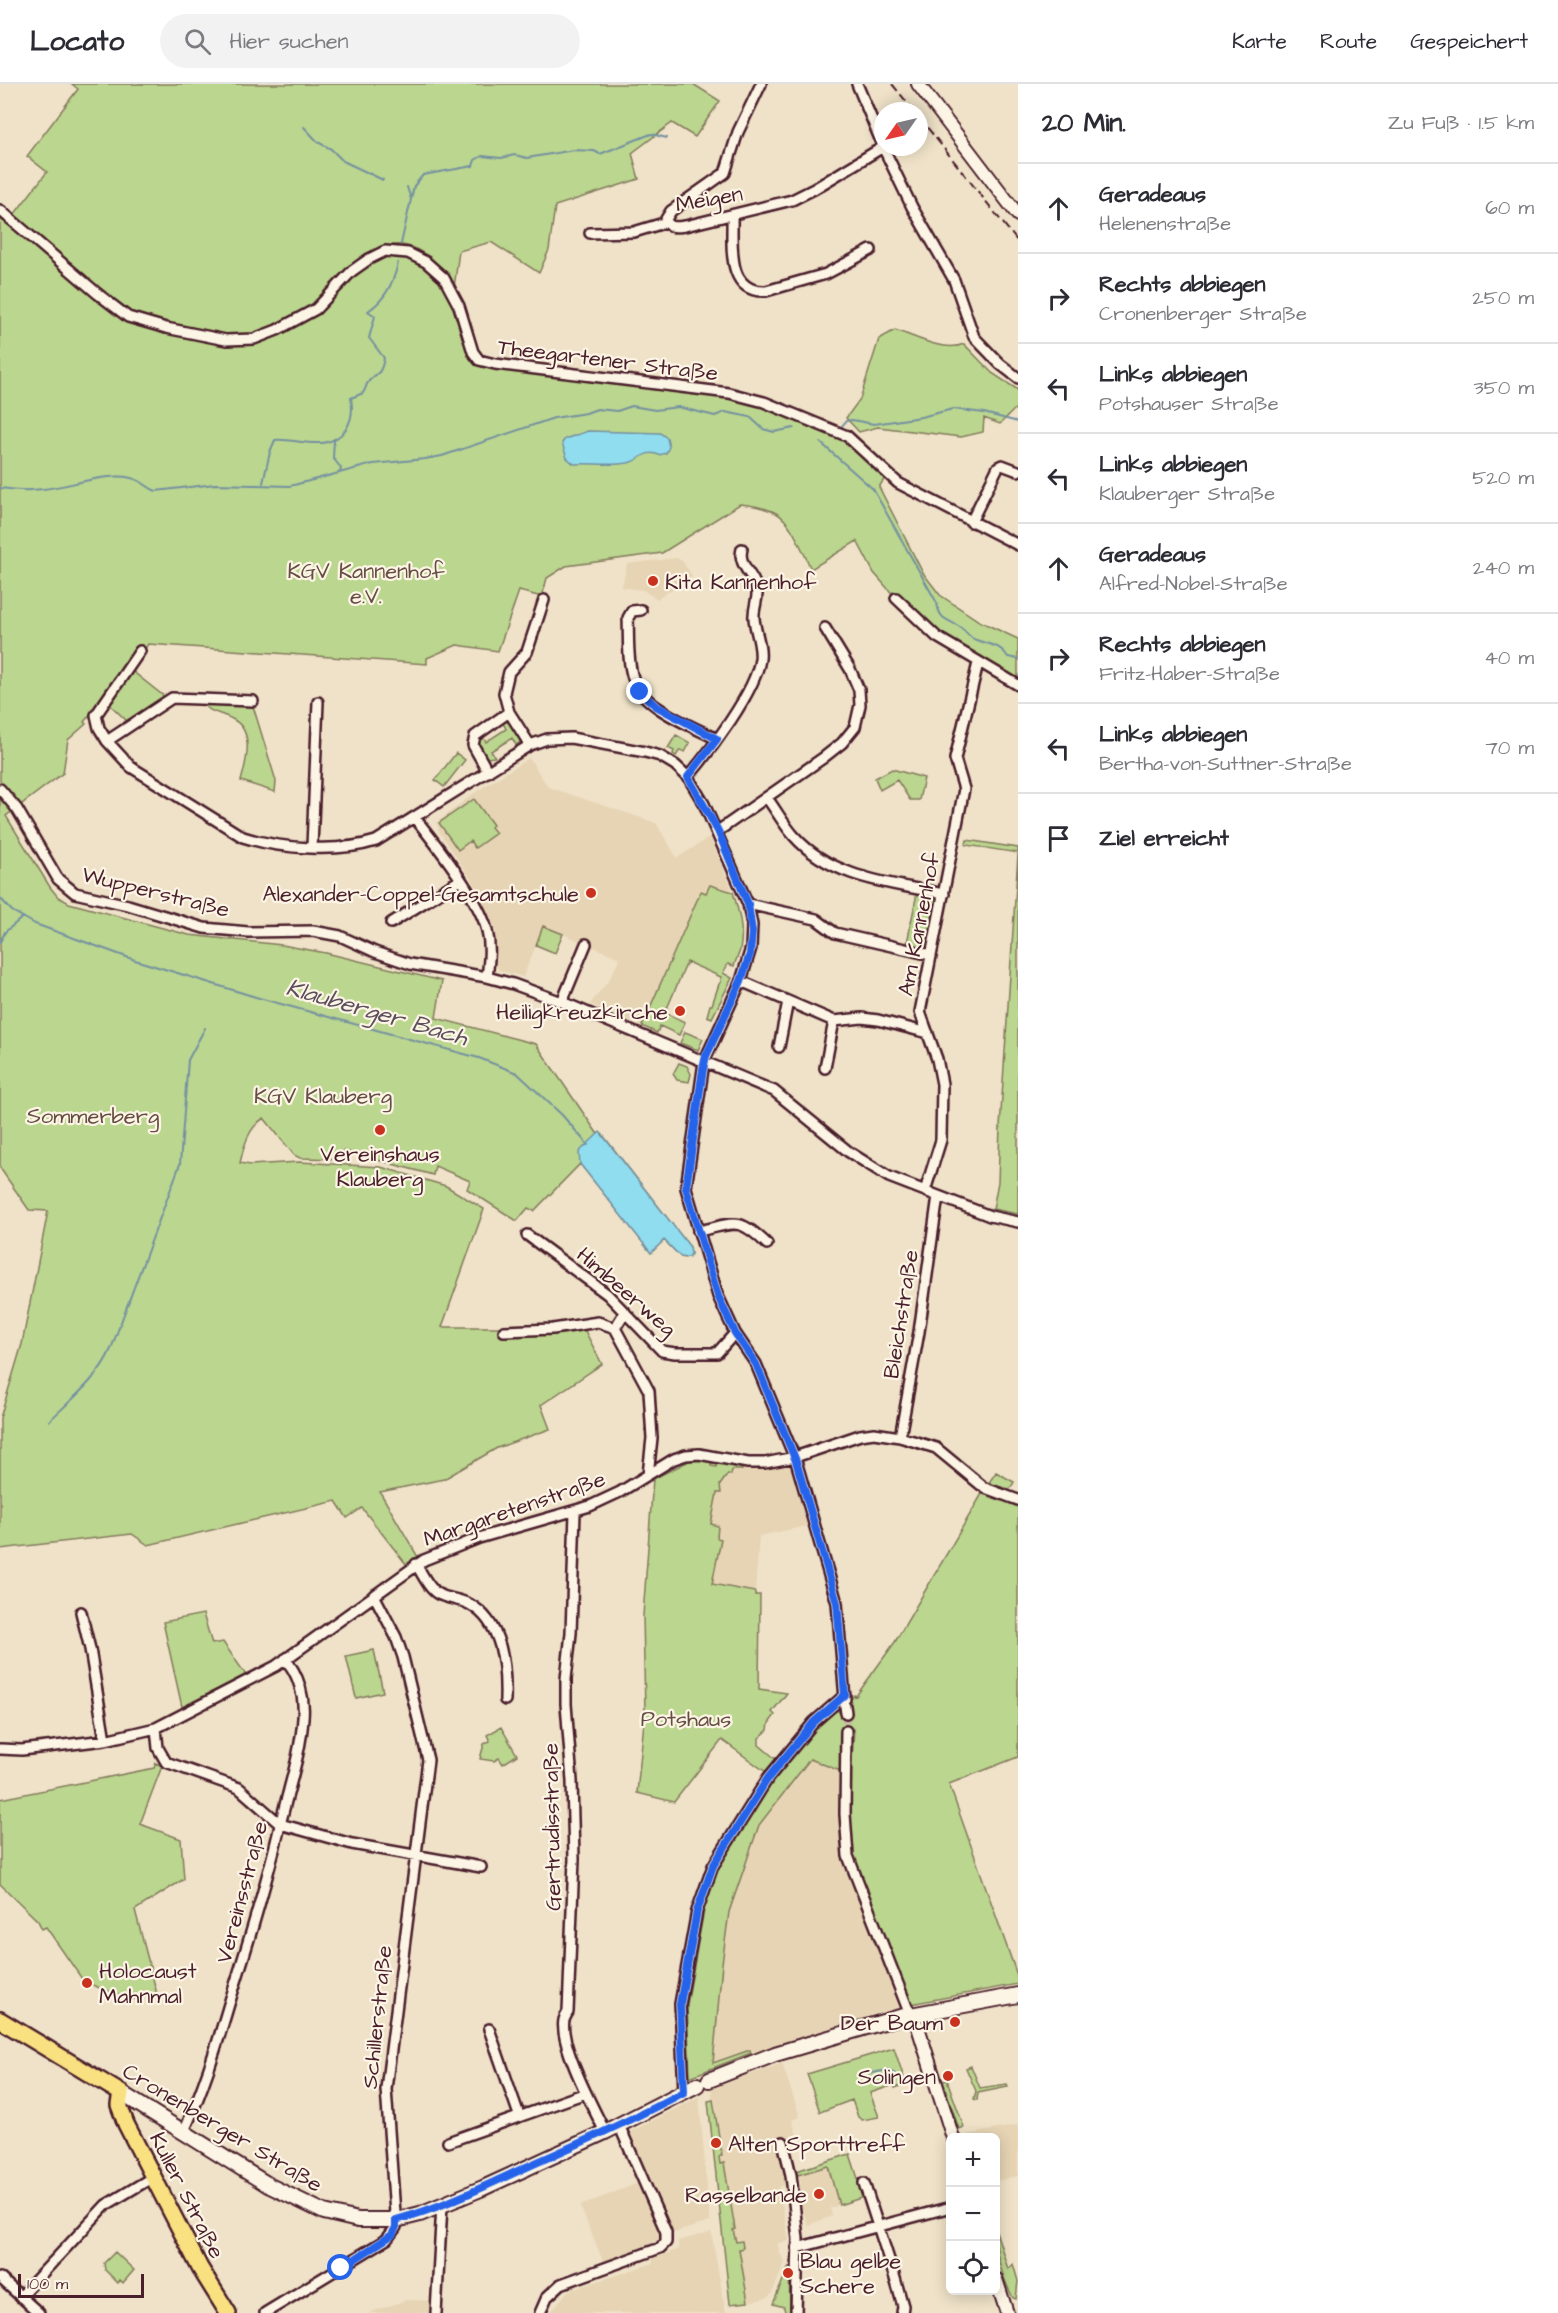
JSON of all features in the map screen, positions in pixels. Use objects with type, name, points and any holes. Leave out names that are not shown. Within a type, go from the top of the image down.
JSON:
[{"type":"main road","name":"Cronenberger Straße","points":[[0,2020],[270,2186],[324,2212],[357,2220],[396,2222],[442,2205],[605,2132],[703,2082],[781,2052],[912,2014],[1018,1995]]},
{"type":"main road","name":"Kuller Straße","points":[[121,2093],[120,2111],[200,2268],[228,2313]]},
{"type":"street","name":"Meigen","points":[[761,84],[738,132],[725,173],[667,215],[667,222],[673,227],[732,216],[800,197],[874,152]]},
{"type":"street","points":[[857,84],[874,125]]},
{"type":"street","points":[[918,84],[1018,215]]},
{"type":"street","points":[[887,156],[908,199],[954,280],[974,337],[1000,364],[1018,378]]},
{"type":"street","name":"Theegartener Straße","points":[[0,210],[128,317],[165,328],[226,340],[244,340],[271,333],[316,309],[352,271],[369,259],[385,251],[408,253],[434,268],[448,283],[459,306],[473,352],[479,360],[495,364],[729,393],[764,402],[847,436],[898,483],[1018,545]]},
{"type":"street","points":[[732,216],[735,270],[744,285],[756,290],[766,291],[826,274],[871,250]]},
{"type":"street","points":[[590,233],[634,232],[667,222]]},
{"type":"street","points":[[971,522],[998,467],[1002,465],[1018,471]]},
{"type":"street","points":[[688,777],[717,739],[751,685],[760,661],[760,646],[753,617],[757,587],[742,562],[741,549]]},
{"type":"street","points":[[896,598],[937,637],[1018,685]]},
{"type":"street","points":[[530,745],[503,698],[506,679],[527,652],[544,600]]},
{"type":"street","points":[[640,610],[632,612],[628,618],[631,671],[637,688],[656,706],[717,739]]},
{"type":"street","points":[[718,831],[838,747],[857,722],[860,697],[856,682],[825,628]]},
{"type":"street","points":[[140,651],[96,715],[99,728],[118,756],[131,766],[243,837],[263,843],[312,847],[370,844],[416,818],[530,745],[541,740],[565,737],[660,756],[675,765],[688,777],[718,831],[748,904],[752,942],[741,981],[704,1062],[686,1188],[718,1296],[735,1333],[756,1364],[795,1457],[837,1603],[845,1703],[814,1722],[773,1772],[713,1866],[697,1911],[680,2004],[684,2092]]},
{"type":"street","name":"Am Kannenhof","points":[[925,1191],[940,1140],[942,1084],[920,1012],[964,789],[955,759],[978,663]]},
{"type":"street","points":[[107,741],[171,698],[253,701]]},
{"type":"street","points":[[312,847],[318,702]]},
{"type":"street","points":[[488,772],[473,745],[475,736],[509,712]]},
{"type":"street","name":"Wupperstraße","points":[[0,789],[17,809],[57,879],[81,896],[128,905],[204,928],[268,933],[313,931],[340,936],[375,952],[410,964],[487,977],[513,984],[562,1002],[774,1091],[849,1152],[889,1177],[990,1216],[1018,1222]]},
{"type":"street","points":[[767,798],[795,838],[827,863],[859,876],[944,894]]},
{"type":"street","points":[[416,818],[478,908],[487,930],[489,954],[487,977]]},
{"type":"street","points":[[391,923],[460,880]]},
{"type":"street","points":[[748,904],[816,919],[835,933],[931,954]]},
{"type":"street","points":[[562,1002],[586,944]]},
{"type":"street","points":[[741,981],[834,1021],[862,1018],[878,1020],[928,1033]]},
{"type":"street","points":[[779,1047],[788,1001]]},
{"type":"street","points":[[825,1068],[834,1021]]},
{"type":"street","name":"Bleichstraße","points":[[900,1437],[918,1340],[938,1196]]},
{"type":"street","points":[[698,1231],[724,1224],[742,1224],[767,1244]]},
{"type":"street","name":"Himbeerweg","points":[[527,1235],[607,1294],[658,1347],[668,1353],[717,1353],[735,1333]]},
{"type":"street","points":[[615,1328],[625,1312]]},
{"type":"street","points":[[504,1330],[553,1329],[598,1322],[615,1328],[649,1391],[652,1438],[648,1475]]},
{"type":"street","name":"Margaretenstraße","points":[[0,1749],[22,1750],[105,1740],[156,1728],[253,1679],[285,1659],[420,1562],[479,1538],[575,1512],[620,1492],[674,1459],[686,1455],[699,1454],[748,1463],[765,1463],[795,1457],[860,1435],[874,1433],[900,1437],[936,1448],[983,1486],[1018,1500]]},
{"type":"street","name":"Gertrudisstraße","points":[[575,1512],[571,1633],[566,1679],[574,1859],[568,2012],[564,2020],[564,2033],[586,2093],[605,2132]]},
{"type":"street","points":[[420,1562],[430,1587],[437,1593],[471,1605],[481,1613],[494,1630],[505,1661],[505,1700]]},
{"type":"street","name":"Schillerstraße","points":[[374,1595],[396,1637],[403,1657],[428,1760],[414,1855],[386,2089],[396,2222]]},
{"type":"street","points":[[81,1612],[90,1649],[105,1740]]},
{"type":"street","name":"Vereinsstraße","points":[[183,2133],[207,2074],[267,1879],[303,1719],[301,1688],[291,1665],[285,1659]]},
{"type":"street","points":[[156,1728],[158,1748],[166,1762],[239,1788],[280,1824],[352,1844],[481,1867]]},
{"type":"street","points":[[846,1731],[845,1814],[848,1856],[907,2007],[918,2027],[951,2133]]},
{"type":"street","points":[[489,2029],[519,2115]]},
{"type":"street","points":[[448,2142],[586,2093]]},
{"type":"street","points":[[540,2313],[547,2297],[561,2284],[660,2247],[666,2242],[666,2232],[619,2125]]},
{"type":"street","points":[[783,2142],[791,2175],[797,2247],[796,2313]]},
{"type":"street","points":[[20,2297],[106,2205],[153,2177]]},
{"type":"street","points":[[864,2183],[903,2306],[902,2313]]},
{"type":"street","points":[[436,2313],[442,2205]]},
{"type":"street","points":[[797,2247],[946,2208]]},
{"type":"street","points":[[265,2313],[387,2239],[394,2232],[396,2222]]},
{"type":"street","points":[[0,2278],[39,2313]]},
{"type":"street","points":[[1000,2291],[1007,2313]]},
{"type":"shaded area","name":"Kita Kannenhof","points":[[677,558],[683,562],[692,576],[657,599],[643,590],[622,587],[627,564]]},
{"type":"shaded area","name":"Alexander-Coppel-Gesamtschule","points":[[529,758],[548,787],[656,823],[677,858],[710,837],[733,892],[710,885],[706,893],[701,891],[642,1026],[590,1004],[609,980],[620,958],[544,926],[523,977],[499,970],[495,963],[493,934],[496,932],[479,897],[483,896],[482,891],[478,889],[438,830],[436,823],[473,794]]},
{"type":"shaded area","points":[[712,1460],[765,1469],[790,1465],[807,1526],[759,1536],[755,1592],[712,1585],[721,1540],[717,1539],[711,1524],[717,1493],[724,1477],[711,1467]]},
{"type":"shaded area","points":[[810,1759],[840,1771],[841,1838],[844,1862],[872,1930],[898,2007],[712,2064],[729,1912],[759,1825]]},
{"type":"shaded area","points":[[782,2063],[800,2117],[792,2120],[798,2138],[777,2141],[788,2184],[779,2187],[789,2241],[778,2243],[779,2252],[785,2262],[772,2294],[767,2298],[748,2302],[739,2249],[741,2241],[736,2242],[724,2164],[720,2164],[719,2156],[722,2156],[711,2089]]},
{"type":"shaded area","points":[[699,2097],[710,2222],[673,2233],[628,2133]]},
{"type":"shaded area","points":[[1018,2125],[1018,2176],[1000,2180],[1000,2133],[976,2133]]},
{"type":"shaded area","name":"Rasselbande","points":[[828,2166],[839,2205],[830,2208],[832,2216],[808,2225],[802,2208],[802,2203],[805,2201],[799,2184],[801,2183],[799,2177],[794,2176]]},
{"type":"shaded area","points":[[638,2183],[661,2233],[659,2240],[604,2263],[580,2206]]},
{"type":"shaded area","points":[[711,2232],[726,2313],[550,2313],[568,2291],[653,2263],[653,2259],[679,2249],[678,2241]]},
{"type":"shaded area","points":[[407,2300],[431,2301],[430,2313],[368,2313]]},
{"type":"green space","points":[[72,84],[693,84],[720,101],[695,137],[672,123],[632,153],[639,179],[555,206],[549,250],[539,273],[491,242],[459,251],[454,288],[436,264],[413,248],[403,245],[386,246],[375,251],[372,261],[392,256],[404,256],[412,258],[434,273],[446,287],[454,302],[471,360],[523,372],[716,395],[761,405],[841,436],[857,448],[885,478],[879,487],[923,573],[940,595],[979,621],[1018,639],[1018,685],[952,647],[896,598],[874,573],[857,541],[811,569],[796,538],[782,517],[768,510],[740,504],[662,553],[566,566],[547,578],[542,597],[519,591],[498,651],[457,645],[427,658],[427,664],[148,644],[131,670],[166,698],[128,722],[103,698],[84,722],[86,724],[68,740],[63,773],[6,816],[50,887],[58,897],[69,903],[189,935],[282,945],[326,953],[442,981],[436,1018],[536,1044],[597,1133],[602,1134],[690,1247],[691,1254],[685,1258],[681,1257],[664,1240],[651,1253],[580,1164],[534,1211],[528,1208],[517,1221],[467,1189],[470,1181],[435,1166],[433,1175],[344,1151],[341,1159],[300,1158],[294,1155],[264,1118],[254,1127],[245,1144],[240,1163],[250,1165],[299,1162],[381,1167],[446,1186],[484,1209],[442,1327],[583,1327],[602,1364],[541,1405],[550,1429],[497,1448],[444,1479],[380,1492],[418,1557],[406,1564],[362,1508],[347,1518],[336,1501],[148,1545],[132,1534],[0,1549],[0,1418],[22,1344],[48,1211],[29,1210],[0,1168],[0,219],[7,224],[47,172],[27,156],[78,89]],"holes":[[[95,297],[167,326],[218,336],[251,336],[287,322],[248,342],[125,318]]]},
{"type":"green space","points":[[895,330],[939,345],[964,344],[992,373],[1018,390],[1018,406],[1000,424],[984,418],[983,432],[961,437],[878,427],[859,432],[846,418],[860,399],[879,339]]},
{"type":"green space","points":[[201,703],[248,703],[253,706],[276,781],[275,792],[241,781],[247,748],[245,732],[234,720],[209,710]]},
{"type":"green space","points":[[506,721],[516,730],[520,742],[516,745],[512,738],[491,751],[495,757],[487,758],[478,744],[482,736],[486,742],[506,729],[503,723]]},
{"type":"green space","points":[[676,735],[690,743],[685,752],[680,750],[676,756],[673,754],[674,751],[668,748]]},
{"type":"green space","points":[[456,753],[465,760],[444,787],[435,780]]},
{"type":"green space","points":[[892,769],[924,778],[919,800],[910,800],[897,780],[880,790],[875,778]]},
{"type":"green space","points":[[474,799],[493,825],[491,827],[496,833],[475,848],[470,841],[458,850],[439,823]]},
{"type":"green space","points":[[967,840],[1018,848],[1018,853],[966,845]]},
{"type":"green space","points":[[1018,854],[1018,1214],[993,1209],[998,1182]]},
{"type":"green space","points":[[710,885],[733,892],[739,914],[740,950],[734,966],[728,964],[723,973],[732,978],[712,1018],[707,1016],[721,977],[687,962],[665,1013],[685,1022],[679,1035],[660,1026],[657,1033],[642,1026],[701,891],[706,893]]},
{"type":"green space","points":[[917,893],[938,898],[927,948],[907,943]]},
{"type":"green space","points":[[543,926],[563,934],[555,953],[536,945]]},
{"type":"green space","points":[[685,1032],[703,1039],[698,1050],[680,1043]]},
{"type":"green space","points":[[679,1063],[687,1066],[691,1074],[689,1082],[677,1080],[673,1074]]},
{"type":"green space","name":"Potshaus","points":[[712,1460],[711,1466],[716,1467],[718,1461],[740,1465],[742,1470],[732,1470],[731,1475],[728,1474],[720,1485],[721,1493],[717,1493],[711,1524],[718,1526],[717,1538],[721,1539],[712,1584],[755,1592],[755,1595],[760,1595],[759,1689],[787,1693],[772,1712],[775,1715],[769,1723],[768,1730],[759,1738],[759,1745],[777,1760],[766,1772],[722,1740],[674,1802],[637,1793],[645,1712],[643,1616],[653,1479],[689,1461]]},
{"type":"green space","points":[[996,1472],[1014,1482],[1010,1489],[988,1484]]},
{"type":"green space","points":[[983,1492],[1018,1507],[1018,1757],[949,1784],[1018,1978],[1018,1984],[911,2004],[851,1852],[851,1774],[854,1729],[841,1733],[840,1771],[810,1759],[759,1825],[729,1912],[713,2063],[750,2050],[751,2053],[690,2077],[687,2005],[705,1904],[716,1871],[729,1843],[768,1787],[817,1726],[836,1709],[840,1713],[854,1695],[856,1696],[895,1642]]},
{"type":"green space","points":[[203,1614],[212,1644],[223,1642],[246,1675],[182,1707],[163,1622]]},
{"type":"green space","points":[[374,1650],[383,1692],[356,1698],[346,1656]]},
{"type":"green space","points":[[501,1727],[517,1755],[503,1764],[499,1758],[494,1761],[480,1759],[484,1744],[490,1741],[487,1735]]},
{"type":"green space","points":[[156,1763],[162,1766],[140,1824],[181,1839],[184,1879],[135,1910],[157,1994],[131,2000],[84,1982],[46,1927],[42,1929],[38,1921],[0,1884],[0,1799],[154,1768]]},
{"type":"green space","points":[[894,2048],[906,2084],[895,2088],[894,2085],[870,2093],[879,2117],[862,2120],[858,2117],[852,2100],[820,2112],[807,2074]]},
{"type":"green space","points":[[971,2066],[980,2088],[1007,2084],[1008,2087],[978,2093],[977,2100],[974,2099],[976,2091],[966,2068]]},
{"type":"green space","points":[[947,2080],[964,2127],[959,2129],[943,2081]]},
{"type":"green space","points":[[713,2100],[722,2155],[719,2157],[720,2164],[724,2163],[735,2229],[733,2230],[736,2242],[742,2241],[743,2248],[739,2249],[748,2302],[730,2304],[708,2101]]},
{"type":"green space","points":[[850,2154],[864,2197],[839,2205],[828,2166],[794,2176],[793,2172]]},
{"type":"green space","points":[[1000,2244],[1008,2269],[1013,2264],[1018,2281],[1016,2299],[1013,2298],[1000,2266]]},
{"type":"green space","points":[[115,2252],[134,2270],[123,2283],[120,2280],[118,2283],[105,2270],[104,2263]]},
{"type":"green space","points":[[789,2266],[790,2313],[785,2313],[784,2307],[773,2304]]},
{"type":"water","points":[[588,431],[660,433],[667,438],[669,447],[666,453],[646,454],[628,463],[574,464],[567,458],[562,443],[565,439]]},
{"type":"water","points":[[600,1132],[690,1247],[689,1257],[681,1257],[664,1240],[651,1253],[580,1164],[579,1152]]},
{"type":"waterway","points":[[304,127],[318,142],[331,149],[343,161],[383,180]]},
{"type":"waterway","points":[[401,244],[414,186],[423,175],[473,166],[475,160],[482,156],[501,158],[515,155],[527,158],[574,150],[594,151],[600,154],[651,134],[667,138]]},
{"type":"waterway","points":[[407,187],[411,199]]},
{"type":"waterway","points":[[263,483],[275,440],[322,443],[339,437],[346,429],[352,414],[351,398],[363,393],[382,365],[384,358],[369,338],[375,316],[368,311],[388,290],[398,263]]},
{"type":"waterway","points":[[0,488],[38,490],[111,477],[138,480],[156,491],[215,484],[290,486],[373,464],[442,456],[554,418],[597,409],[617,411],[632,406],[655,410],[678,407],[715,416],[725,412],[750,417],[763,429],[774,432],[794,428]]},
{"type":"waterway","points":[[842,426],[846,421],[852,420],[874,424],[921,417],[953,409],[984,413],[1018,422]]},
{"type":"waterway","points":[[334,439],[333,458],[341,468],[340,472]]},
{"type":"waterway","points":[[821,443],[873,489],[937,603],[940,614],[974,639],[994,646],[1008,657],[1018,659]]},
{"type":"waterway","name":"Klauberger Bach","points":[[0,898],[12,911],[35,924],[135,960],[259,998],[479,1058],[517,1073],[562,1115],[588,1145]]},
{"type":"waterway","points":[[0,942],[5,932],[23,917]]},
{"type":"waterway","points":[[49,1421],[92,1379],[111,1349],[180,1164],[188,1060],[205,1028]]},
{"type":"waterway","points":[[868,2074],[887,2070],[895,2074]]},
{"type":"tunnel","points":[[846,1713],[846,1731]]},
{"type":"railway","points":[[892,84],[907,102]]},
{"type":"railway","points":[[928,128],[1018,242]]},
{"type":"place","name":"Kita Kannenhof","points":[[653,581]]},
{"type":"place","name":"Alexander-Coppel-Gesamtschule","points":[[591,893]]},
{"type":"place","name":"Heiligkreuzkirche","points":[[680,1011]]},
{"type":"place","name":"Vereinshaus Klauberg","points":[[380,1130]]},
{"type":"place","name":"Holocaust Mahnmal","points":[[87,1983]]},
{"type":"place","name":"Der Baum","points":[[955,2022]]},
{"type":"place","name":"Solingen","points":[[948,2076]]},
{"type":"place","name":"Alten Sporttreff","points":[[716,2143]]},
{"type":"place","name":"Rasselbande","points":[[819,2194]]},
{"type":"place","name":"Blau gelbe Schere","points":[[788,2273]]},
{"type":"route","points":[[341,2268],[392,2235],[396,2227],[396,2220],[420,2214],[483,2188],[605,2132],[684,2092],[680,2004],[697,1911],[713,1866],[768,1778],[814,1722],[845,1695],[837,1603],[796,1461],[756,1364],[735,1333],[718,1296],[686,1188],[704,1062],[741,981],[752,942],[748,904],[718,831],[694,784],[688,777],[717,739],[656,706],[640,692]]},
{"type":"park label","name":"KGV Kannenhof e.V.","points":[[366,582]]},
{"type":"park label","name":"KGV Klauberg","points":[[323,1095]]},
{"type":"park label","name":"Sommerberg","points":[[93,1115]]}]
